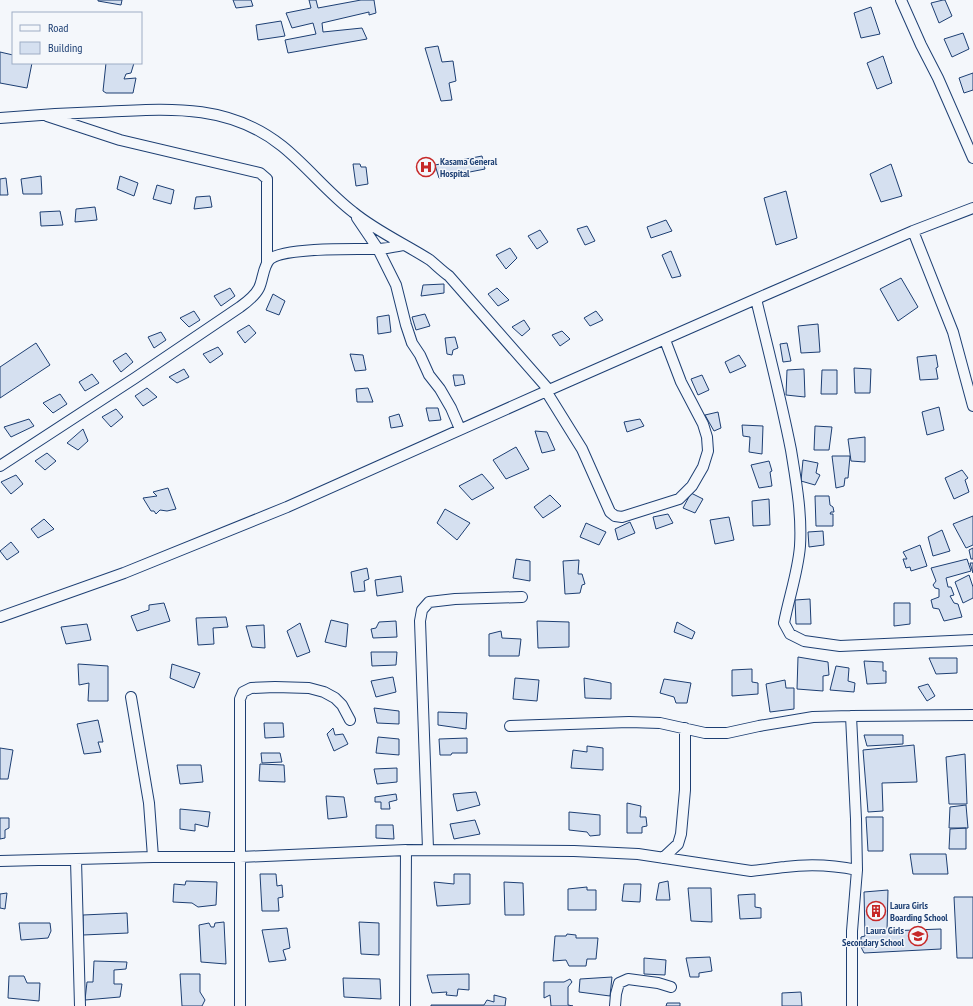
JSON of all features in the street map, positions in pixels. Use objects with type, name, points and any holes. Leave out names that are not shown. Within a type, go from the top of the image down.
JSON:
[{"type":"street","points":[[901,0],[921,45],[938,78],[973,158]]},
{"type":"street","points":[[0,118],[42,114],[168,109],[203,112],[228,118],[256,130],[282,146],[335,198],[354,214],[431,262],[449,276],[548,390],[582,449],[610,512],[615,516],[622,517],[679,499],[692,486],[703,467],[708,451],[707,437],[703,424],[681,382],[665,340]]},
{"type":"street","points":[[0,466],[240,308],[259,290],[267,263],[267,183],[266,179],[260,173],[120,140],[42,114]]},
{"type":"street","points":[[0,617],[124,573],[287,507],[756,299],[913,231],[973,208]]},
{"type":"street","points":[[354,214],[378,249],[396,285],[412,343],[420,355],[429,375],[440,389],[451,408],[460,429]]},
{"type":"street","points":[[913,231],[953,332],[973,406]]},
{"type":"street","points":[[267,263],[270,259],[277,256],[295,252],[324,249],[378,249],[404,245]]},
{"type":"street","points":[[756,299],[781,400],[800,509],[800,546],[797,571],[787,606],[784,623],[790,634],[804,641],[840,646],[973,640]]},
{"type":"street","points":[[428,849],[420,621],[422,610],[429,602],[455,599],[522,598]]},
{"type":"street","points":[[240,1006],[240,699],[243,692],[250,688],[309,688],[324,692],[335,698],[342,705],[350,720]]},
{"type":"street","points":[[131,697],[149,803],[153,857]]},
{"type":"street","points":[[510,726],[629,722],[660,723],[705,733],[727,733],[813,717],[973,715]]},
{"type":"street","points":[[851,716],[857,870],[852,931],[852,1006]]},
{"type":"street","points":[[663,858],[678,844],[682,834],[685,790],[685,728]]},
{"type":"street","points":[[0,861],[153,857],[240,857],[428,849],[638,854],[751,871],[816,865],[857,870]]},
{"type":"street","points":[[405,1006],[406,850]]},
{"type":"street","points":[[76,860],[80,1006]]},
{"type":"street","points":[[615,1006],[619,983],[628,979],[658,983],[671,988]]},
{"type":"building","points":[[98,0],[122,0],[121,5]]},
{"type":"building","points":[[233,0],[251,0],[253,6],[236,8]]},
{"type":"building","points":[[309,0],[316,0],[318,8],[361,0],[374,0],[376,13],[369,15],[369,12],[322,23],[323,32],[362,28],[367,39],[288,53],[285,40],[316,34],[313,23],[292,28],[286,13],[311,8]]},
{"type":"building","points":[[945,0],[952,16],[939,23],[931,3]]},
{"type":"building","points":[[871,7],[880,34],[861,38],[854,13]]},
{"type":"building","points":[[281,21],[285,36],[258,40],[256,25]]},
{"type":"building","points":[[963,33],[969,49],[952,57],[944,39]]},
{"type":"building","points":[[438,46],[442,62],[453,61],[456,81],[449,83],[452,100],[441,101],[425,48]]},
{"type":"building","points":[[0,52],[12,55],[12,64],[32,64],[27,88],[0,83]]},
{"type":"building","points":[[883,56],[892,83],[877,89],[867,63]]},
{"type":"building","points":[[106,64],[134,64],[131,73],[126,74],[124,79],[136,78],[133,93],[106,93],[103,91]]},
{"type":"building","points":[[973,73],[973,90],[964,93],[959,78]]},
{"type":"building","points":[[482,156],[485,169],[439,178],[435,165]]},
{"type":"building","points":[[353,164],[360,164],[361,167],[366,167],[368,184],[356,186]]},
{"type":"building","points":[[891,164],[902,196],[881,202],[870,174]]},
{"type":"building","points":[[41,176],[42,194],[23,194],[21,179]]},
{"type":"building","points":[[120,176],[138,183],[134,196],[117,189]]},
{"type":"building","points":[[6,178],[8,195],[0,195],[0,179]]},
{"type":"building","points":[[157,185],[174,190],[171,204],[153,199]]},
{"type":"building","points":[[786,191],[797,238],[776,245],[764,198]]},
{"type":"building","points":[[210,196],[212,207],[194,209],[196,197]]},
{"type":"building","points":[[95,207],[97,220],[75,222],[76,209]]},
{"type":"building","points":[[60,211],[63,225],[41,226],[40,212]]},
{"type":"building","points":[[666,220],[672,231],[651,238],[647,227]]},
{"type":"building","points":[[587,226],[595,241],[585,245],[577,229]]},
{"type":"building","points":[[540,230],[548,242],[537,249],[528,236]]},
{"type":"building","points":[[510,248],[517,258],[506,269],[496,255]]},
{"type":"building","points":[[671,251],[681,276],[672,278],[662,255]]},
{"type":"building","points":[[901,278],[918,307],[898,321],[880,289]]},
{"type":"building","points":[[444,284],[444,293],[421,296],[423,285]]},
{"type":"building","points":[[230,288],[235,296],[221,306],[214,296]]},
{"type":"building","points":[[497,288],[509,300],[498,306],[488,294]]},
{"type":"building","points":[[273,294],[285,301],[279,315],[266,310]]},
{"type":"building","points":[[194,311],[200,320],[189,327],[180,318]]},
{"type":"building","points":[[596,311],[603,320],[590,326],[584,318]]},
{"type":"building","points":[[425,314],[430,326],[416,330],[412,317]]},
{"type":"building","points":[[389,315],[391,332],[378,334],[377,317]]},
{"type":"building","points":[[524,320],[530,329],[522,336],[512,327]]},
{"type":"building","points":[[818,324],[820,352],[801,353],[798,326]]},
{"type":"building","points":[[249,325],[256,333],[245,343],[237,332]]},
{"type":"building","points":[[562,331],[570,339],[560,346],[552,335]]},
{"type":"building","points":[[161,332],[166,340],[154,348],[148,337]]},
{"type":"building","points":[[455,337],[458,348],[453,350],[452,355],[447,354],[445,338]]},
{"type":"building","points":[[36,343],[50,365],[0,398],[0,367]]},
{"type":"building","points":[[787,343],[791,361],[783,362],[780,344]]},
{"type":"building","points":[[218,347],[223,354],[210,363],[203,354]]},
{"type":"building","points":[[126,353],[133,362],[121,372],[113,361]]},
{"type":"building","points":[[350,354],[363,355],[366,370],[355,371]]},
{"type":"building","points":[[739,355],[746,366],[730,373],[725,362]]},
{"type":"building","points":[[936,355],[938,379],[920,380],[917,357]]},
{"type":"building","points":[[854,368],[871,369],[870,393],[855,393]]},
{"type":"building","points":[[184,369],[189,377],[177,383],[169,377]]},
{"type":"building","points":[[804,369],[805,397],[786,395],[787,370]]},
{"type":"building","points":[[822,370],[837,370],[837,394],[821,394]]},
{"type":"building","points":[[92,374],[99,383],[85,391],[79,382]]},
{"type":"building","points":[[453,375],[463,375],[465,384],[455,386]]},
{"type":"building","points":[[702,375],[709,390],[698,395],[691,379]]},
{"type":"building","points":[[147,388],[157,397],[143,406],[135,396]]},
{"type":"building","points":[[368,388],[373,402],[357,402],[356,389]]},
{"type":"building","points":[[60,394],[67,404],[53,413],[43,403]]},
{"type":"building","points":[[939,407],[944,430],[927,435],[922,412]]},
{"type":"building","points":[[426,408],[438,408],[441,420],[429,421]]},
{"type":"building","points":[[116,409],[123,417],[111,427],[102,417]]},
{"type":"building","points":[[718,412],[721,428],[714,431],[705,415]]},
{"type":"building","points":[[399,414],[403,426],[391,428],[389,417]]},
{"type":"building","points":[[29,419],[34,426],[11,437],[4,427]]},
{"type":"building","points":[[640,419],[644,426],[627,432],[624,422]]},
{"type":"building","points":[[742,425],[763,426],[762,454],[749,452],[750,437],[743,436]]},
{"type":"building","points":[[815,426],[832,427],[829,450],[814,450]]},
{"type":"building","points":[[83,429],[88,441],[78,450],[67,443]]},
{"type":"building","points":[[535,431],[547,432],[555,450],[542,453]]},
{"type":"building","points":[[865,437],[865,462],[851,461],[848,439]]},
{"type":"building","points":[[516,447],[529,469],[506,479],[493,460]]},
{"type":"building","points":[[47,453],[56,461],[45,470],[35,461]]},
{"type":"building","points":[[832,456],[850,456],[848,478],[845,478],[844,486],[836,488]]},
{"type":"building","points":[[803,460],[818,463],[816,473],[820,475],[815,485],[801,481]]},
{"type":"building","points":[[769,461],[772,471],[770,472],[772,486],[759,488],[751,465]]},
{"type":"building","points":[[962,470],[968,478],[965,480],[969,492],[954,499],[945,478]]},
{"type":"building","points":[[482,474],[494,488],[472,500],[459,486]]},
{"type":"building","points":[[16,475],[23,484],[11,494],[1,482]]},
{"type":"building","points":[[168,488],[176,509],[167,511],[160,510],[156,514],[154,511],[151,511],[143,498],[157,496],[153,492]]},
{"type":"building","points":[[691,493],[703,499],[695,513],[683,508]]},
{"type":"building","points":[[550,495],[561,506],[543,518],[534,507]]},
{"type":"building","points":[[815,496],[829,496],[830,505],[833,507],[834,512],[831,512],[830,514],[833,514],[833,526],[816,526]]},
{"type":"building","points":[[769,499],[770,525],[753,526],[752,501]]},
{"type":"building","points":[[445,509],[470,523],[457,540],[437,523]]},
{"type":"building","points":[[668,514],[673,523],[656,529],[653,517]]},
{"type":"building","points":[[973,516],[973,545],[966,548],[953,524]]},
{"type":"building","points":[[729,517],[734,540],[715,544],[710,520]]},
{"type":"building","points":[[44,519],[54,529],[38,538],[31,529]]},
{"type":"building","points":[[630,522],[635,533],[618,540],[615,529]]},
{"type":"building","points":[[586,523],[606,532],[599,545],[580,537]]},
{"type":"building","points":[[942,530],[950,551],[933,556],[928,537]]},
{"type":"building","points":[[823,531],[824,545],[809,547],[808,532]]},
{"type":"building","points":[[11,542],[19,552],[7,560],[0,551]]},
{"type":"building","points":[[920,545],[927,566],[911,571],[910,567],[906,568],[903,559],[907,559],[903,552]]},
{"type":"building","points":[[973,548],[973,559],[971,559],[969,550]]},
{"type":"building","points":[[516,559],[530,561],[530,581],[513,578]]},
{"type":"building","points":[[967,559],[971,571],[946,578],[948,587],[951,587],[954,595],[950,596],[954,603],[958,604],[962,617],[944,621],[939,609],[933,608],[931,600],[939,597],[939,589],[935,588],[933,585],[936,581],[931,568]]},
{"type":"building","points":[[579,560],[578,574],[582,574],[585,584],[582,585],[580,593],[565,594],[563,561]]},
{"type":"building","points":[[970,563],[973,563],[973,573]]},
{"type":"building","points":[[367,568],[369,579],[364,581],[365,591],[354,592],[351,572]]},
{"type":"building","points":[[969,575],[973,587],[973,598],[963,603],[955,582]]},
{"type":"building","points":[[401,576],[403,592],[377,596],[375,580]]},
{"type":"building","points":[[810,599],[811,624],[796,624],[795,600]]},
{"type":"building","points":[[164,603],[170,621],[137,631],[131,616],[149,610],[149,605]]},
{"type":"building","points":[[894,603],[910,603],[910,624],[894,626]]},
{"type":"building","points":[[226,617],[228,627],[213,628],[214,644],[198,645],[196,618]]},
{"type":"building","points":[[331,620],[348,624],[346,647],[325,642]]},
{"type":"building","points":[[396,621],[397,637],[373,638],[371,629],[376,628],[379,622]]},
{"type":"building","points":[[537,621],[569,622],[569,647],[538,648]]},
{"type":"building","points":[[677,622],[695,632],[692,639],[674,632]]},
{"type":"building","points":[[300,623],[310,652],[297,657],[287,631]]},
{"type":"building","points":[[87,624],[91,640],[66,644],[61,627]]},
{"type":"building","points":[[264,625],[265,648],[252,647],[246,626]]},
{"type":"building","points":[[501,631],[502,638],[521,639],[519,656],[489,656],[489,634]]},
{"type":"building","points":[[371,652],[397,652],[396,665],[372,666]]},
{"type":"building","points":[[798,657],[828,662],[829,675],[823,676],[823,691],[797,689]]},
{"type":"building","points":[[929,658],[957,658],[957,673],[936,674]]},
{"type":"building","points":[[864,661],[883,662],[883,671],[886,671],[886,683],[867,684]]},
{"type":"building","points":[[78,664],[108,666],[108,701],[88,701],[89,683],[79,685]]},
{"type":"building","points":[[172,664],[200,673],[194,688],[170,678]]},
{"type":"building","points":[[836,666],[849,668],[848,681],[855,683],[854,692],[830,690]]},
{"type":"building","points":[[752,669],[752,682],[758,683],[758,694],[732,696],[732,670]]},
{"type":"building","points":[[393,677],[396,692],[376,697],[371,681]]},
{"type":"building","points":[[515,678],[539,680],[537,701],[513,699]]},
{"type":"building","points":[[584,678],[611,683],[611,699],[585,698]]},
{"type":"building","points":[[664,679],[691,683],[687,703],[676,703],[674,697],[660,693]]},
{"type":"building","points":[[785,680],[786,688],[794,688],[794,709],[770,712],[766,684]]},
{"type":"building","points":[[928,684],[935,696],[927,701],[918,687]]},
{"type":"building","points":[[374,708],[399,711],[399,724],[377,723]]},
{"type":"building","points":[[438,712],[467,713],[466,729],[438,725]]},
{"type":"building","points":[[98,720],[103,742],[98,742],[101,752],[84,754],[77,724]]},
{"type":"building","points":[[264,723],[283,723],[284,737],[265,738]]},
{"type":"building","points":[[333,728],[335,735],[343,734],[348,744],[334,751],[327,734]]},
{"type":"building","points":[[864,735],[903,735],[903,744],[867,746]]},
{"type":"building","points":[[378,737],[399,739],[399,755],[376,753]]},
{"type":"building","points":[[467,738],[467,753],[440,755],[439,739]]},
{"type":"building","points":[[914,745],[917,782],[882,783],[883,811],[868,812],[863,750]]},
{"type":"building","points":[[587,746],[603,748],[603,770],[571,768],[573,750],[587,752]]},
{"type":"building","points":[[0,748],[13,750],[8,779],[0,779]]},
{"type":"building","points":[[261,753],[280,753],[282,762],[262,763]]},
{"type":"building","points":[[965,754],[967,804],[949,804],[946,757]]},
{"type":"building","points":[[260,764],[284,765],[285,782],[259,781]]},
{"type":"building","points":[[177,765],[201,765],[203,782],[180,784]]},
{"type":"building","points":[[397,768],[397,782],[377,784],[374,769]]},
{"type":"building","points":[[476,792],[480,805],[457,811],[453,794]]},
{"type":"building","points":[[396,794],[397,800],[389,802],[390,809],[381,809],[381,802],[375,802],[375,797]]},
{"type":"building","points":[[326,796],[344,797],[347,817],[328,819]]},
{"type":"building","points":[[627,803],[641,806],[640,817],[646,817],[647,826],[642,827],[642,833],[627,833]]},
{"type":"building","points":[[966,805],[968,828],[949,828],[950,807]]},
{"type":"building","points":[[180,809],[210,812],[208,827],[195,824],[195,831],[180,829]]},
{"type":"building","points":[[569,812],[600,815],[600,835],[590,836],[587,832],[569,830]]},
{"type":"building","points":[[866,817],[883,817],[883,851],[868,851]]},
{"type":"building","points":[[0,818],[9,818],[9,828],[5,830],[5,838],[0,839]]},
{"type":"building","points":[[475,820],[480,834],[454,839],[450,824]]},
{"type":"building","points":[[376,825],[393,825],[394,839],[376,838]]},
{"type":"building","points":[[966,828],[966,849],[949,849],[950,829]]},
{"type":"building","points":[[910,854],[946,854],[948,874],[913,874]]},
{"type":"building","points":[[260,874],[276,874],[277,886],[282,885],[283,897],[278,898],[279,911],[262,911]]},
{"type":"building","points":[[454,874],[470,874],[470,904],[437,906],[434,882],[454,884]]},
{"type":"building","points":[[186,881],[217,882],[216,905],[198,907],[192,903],[173,902],[174,884],[185,885]]},
{"type":"building","points":[[668,881],[670,900],[656,900],[659,883]]},
{"type":"building","points":[[504,882],[523,883],[524,915],[505,915]]},
{"type":"building","points":[[624,884],[641,884],[640,902],[622,901]]},
{"type":"building","points":[[587,887],[587,890],[596,890],[596,910],[568,910],[568,889]]},
{"type":"building","points":[[688,888],[711,888],[712,922],[691,921]]},
{"type":"building","name":"Laura Girls Boarding School","points":[[888,890],[887,931],[941,929],[941,949],[864,953],[861,947],[865,947],[866,944],[861,942],[861,937],[865,936],[864,892]]},
{"type":"building","points":[[7,893],[5,909],[0,908],[0,894]]},
{"type":"building","points":[[755,894],[755,907],[761,908],[761,918],[740,919],[738,895]]},
{"type":"building","points":[[954,897],[973,897],[973,958],[957,958]]},
{"type":"building","points":[[127,913],[128,933],[83,935],[83,915]]},
{"type":"building","points":[[224,922],[226,964],[201,962],[199,925],[209,923],[211,927],[214,927],[215,923]]},
{"type":"building","points":[[359,922],[379,923],[379,955],[361,954]]},
{"type":"building","points":[[19,923],[50,923],[51,931],[48,938],[21,940]]},
{"type":"building","points":[[287,928],[290,948],[283,950],[286,960],[269,962],[262,930]]},
{"type":"building","points":[[567,934],[576,935],[576,938],[598,938],[596,959],[587,959],[586,966],[569,966],[566,960],[553,961],[555,936],[566,936]]},
{"type":"building","points":[[710,957],[712,971],[699,973],[699,977],[690,977],[686,958]]},
{"type":"building","points":[[644,958],[666,960],[665,975],[644,974]]},
{"type":"building","points":[[94,961],[127,962],[126,969],[114,970],[114,984],[122,984],[120,997],[85,1000],[87,982],[93,982]]},
{"type":"building","points":[[180,974],[200,974],[200,992],[205,1000],[202,1006],[182,1006]]},
{"type":"building","points":[[469,974],[469,990],[458,989],[457,996],[446,995],[447,992],[432,993],[427,975]]},
{"type":"building","points":[[9,976],[24,976],[27,983],[40,983],[39,1001],[8,998]]},
{"type":"building","points":[[612,977],[610,996],[579,992],[580,979]]},
{"type":"building","points":[[343,978],[380,979],[381,999],[344,997]]},
{"type":"building","points":[[570,979],[572,982],[568,987],[568,1005],[573,1006],[551,1006],[550,995],[544,998],[544,982],[564,982]]},
{"type":"building","points":[[801,992],[802,1006],[782,1006],[782,993]]},
{"type":"building","points":[[494,995],[506,998],[505,1006],[431,1006],[484,1005],[487,1000],[494,1002]]},
{"type":"building","points":[[667,1003],[680,1003],[680,1006],[666,1006]]},
{"type":"place","name":"Kasama General Hospital","points":[[426,167]]},
{"type":"place","name":"Laura Girls Boarding School","points":[[876,911]]},
{"type":"place","name":"Laura Girls Secondary School","points":[[918,936]]}]
